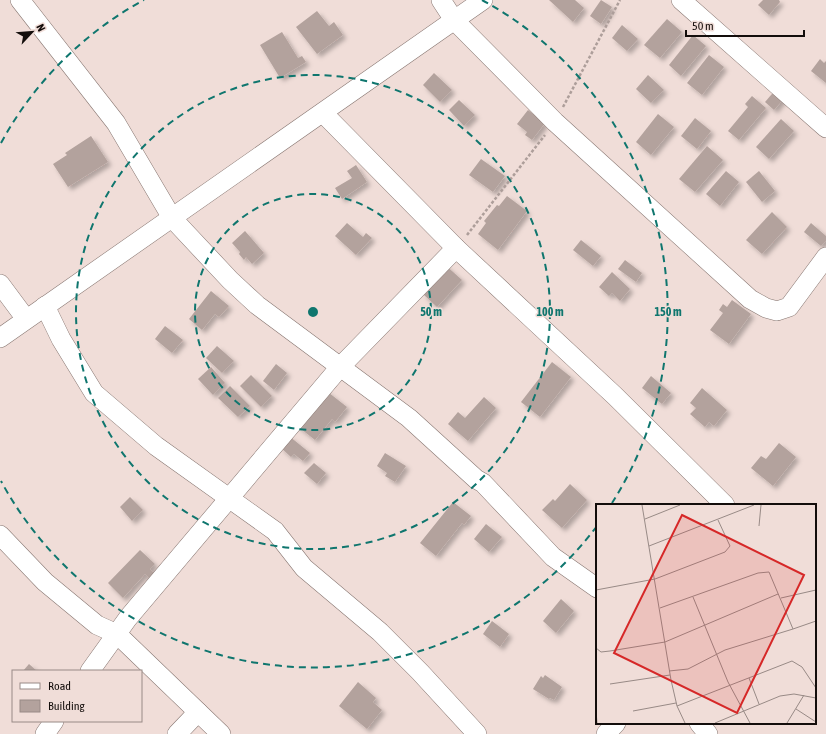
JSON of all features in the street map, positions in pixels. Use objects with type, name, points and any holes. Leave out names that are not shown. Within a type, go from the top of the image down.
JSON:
[{"type":"street","points":[[20,0],[116,123],[172,218],[230,280],[257,305],[409,418],[476,479],[483,483],[553,557],[596,587]]},
{"type":"street","points":[[441,0],[454,20],[555,122],[750,299],[766,308],[777,311],[789,307],[826,257]]},
{"type":"street","points":[[0,338],[483,0]]},
{"type":"street","points":[[681,0],[826,128]]},
{"type":"street","points":[[323,113],[456,248],[615,396],[724,504]]},
{"type":"street","points":[[91,670],[128,618],[340,367],[456,248]]},
{"type":"street","points":[[0,284],[26,319]]},
{"type":"street","points":[[44,306],[94,393],[156,446],[276,531],[304,568],[380,632],[420,672],[477,734]]},
{"type":"street","points":[[0,535],[45,582],[97,625],[117,634],[222,734]]},
{"type":"street","points":[[177,734],[198,712]]},
{"type":"street","points":[[45,734],[53,722]]},
{"type":"street","points":[[606,734],[615,724]]},
{"type":"street","points":[[700,724],[708,734]]},
{"type":"building","points":[[549,0],[575,0],[584,8],[573,22]]},
{"type":"building","points":[[601,0],[612,7],[601,24],[590,16]]},
{"type":"building","points":[[763,0],[779,0],[780,2],[769,15],[758,5]]},
{"type":"building","points":[[317,11],[329,26],[334,22],[343,35],[317,54],[296,27]]},
{"type":"building","points":[[667,19],[682,32],[660,58],[644,45]]},
{"type":"building","points":[[622,25],[638,39],[627,51],[612,38]]},
{"type":"building","points":[[282,32],[298,58],[302,56],[306,62],[280,78],[260,45]]},
{"type":"building","points":[[693,35],[706,46],[681,76],[669,65]]},
{"type":"building","points":[[709,55],[724,67],[702,95],[687,83]]},
{"type":"building","points":[[820,59],[824,63],[826,61],[826,83],[811,71]]},
{"type":"building","points":[[434,73],[452,90],[440,102],[423,85]]},
{"type":"building","points":[[648,75],[664,90],[651,103],[636,89]]},
{"type":"building","points":[[778,87],[787,95],[774,110],[765,102]]},
{"type":"building","points":[[752,96],[766,108],[739,140],[728,131],[748,107],[745,104]]},
{"type":"building","points":[[459,100],[475,115],[464,126],[449,110]]},
{"type":"building","points":[[528,110],[545,123],[532,140],[525,135],[527,132],[517,124]]},
{"type":"building","points":[[658,114],[674,127],[651,155],[636,142]]},
{"type":"building","points":[[695,118],[711,131],[697,149],[681,136]]},
{"type":"building","points":[[781,119],[794,131],[769,159],[756,147]]},
{"type":"building","points":[[91,136],[108,162],[68,187],[53,164],[67,155],[65,153]]},
{"type":"building","points":[[707,146],[723,160],[695,192],[679,179]]},
{"type":"building","points":[[481,159],[505,176],[493,192],[469,175]]},
{"type":"building","points":[[356,165],[367,182],[342,199],[335,188],[352,178],[347,171]]},
{"type":"building","points":[[726,171],[739,182],[720,206],[706,194]]},
{"type":"building","points":[[759,171],[775,191],[762,202],[746,182]]},
{"type":"building","points":[[507,196],[527,211],[498,250],[478,234],[486,223],[484,221],[497,205],[499,206]]},
{"type":"building","points":[[772,212],[787,227],[762,254],[746,240]]},
{"type":"building","points":[[347,223],[363,237],[366,233],[372,238],[356,255],[335,236]]},
{"type":"building","points":[[811,223],[826,236],[826,241],[821,246],[804,232]]},
{"type":"building","points":[[245,231],[264,253],[252,264],[246,257],[244,260],[239,254],[240,252],[232,243]]},
{"type":"building","points":[[581,240],[601,256],[593,266],[573,250]]},
{"type":"building","points":[[625,260],[642,273],[636,282],[618,269]]},
{"type":"building","points":[[443,263],[462,280],[437,307],[423,294]]},
{"type":"building","points":[[612,272],[630,289],[620,301],[612,293],[609,296],[599,287]]},
{"type":"building","points":[[211,291],[229,306],[219,317],[215,314],[202,330],[189,319]]},
{"type":"building","points":[[732,300],[751,314],[729,344],[710,330],[723,313],[719,310],[723,304],[727,307]]},
{"type":"building","points":[[165,326],[183,340],[172,353],[155,339]]},
{"type":"building","points":[[217,346],[234,361],[222,373],[206,358]]},
{"type":"building","points":[[552,362],[571,377],[540,417],[521,402]]},
{"type":"building","points":[[276,364],[287,373],[274,390],[263,381]]},
{"type":"building","points":[[211,367],[225,383],[213,395],[198,379]]},
{"type":"building","points":[[251,375],[272,396],[261,407],[240,386]]},
{"type":"building","points":[[651,376],[671,393],[662,404],[642,388]]},
{"type":"building","points":[[230,386],[250,406],[238,417],[218,398]]},
{"type":"building","points":[[702,388],[727,410],[714,426],[709,422],[705,427],[690,414],[696,408],[690,403]]},
{"type":"building","points":[[324,389],[347,407],[335,422],[332,419],[315,440],[296,425]]},
{"type":"building","points":[[484,397],[496,408],[468,441],[448,424],[458,412],[465,418]]},
{"type":"building","points":[[289,436],[310,453],[303,461],[294,454],[291,457],[280,447]]},
{"type":"building","points":[[779,443],[796,457],[773,486],[751,468],[761,456],[766,459]]},
{"type":"building","points":[[385,453],[406,466],[395,482],[385,476],[387,473],[377,466]]},
{"type":"building","points":[[314,463],[326,473],[317,484],[304,473]]},
{"type":"building","points":[[570,484],[587,500],[562,528],[542,510],[553,499],[555,501]]},
{"type":"building","points":[[130,497],[143,510],[132,521],[120,507]]},
{"type":"building","points":[[453,502],[471,516],[464,525],[462,523],[436,556],[420,543]]},
{"type":"building","points":[[486,524],[502,537],[489,552],[474,539]]},
{"type":"building","points":[[140,550],[155,564],[150,569],[154,573],[149,578],[145,574],[123,598],[108,583]]},
{"type":"building","points":[[561,599],[574,611],[556,633],[543,621]]},
{"type":"building","points":[[492,621],[509,634],[500,647],[483,634]]},
{"type":"building","points":[[29,664],[36,670],[24,670]]},
{"type":"building","points":[[545,675],[562,687],[554,700],[549,699],[533,689],[541,676],[543,678]]},
{"type":"building","points":[[358,682],[376,698],[373,702],[382,710],[367,729],[339,706]]}]
